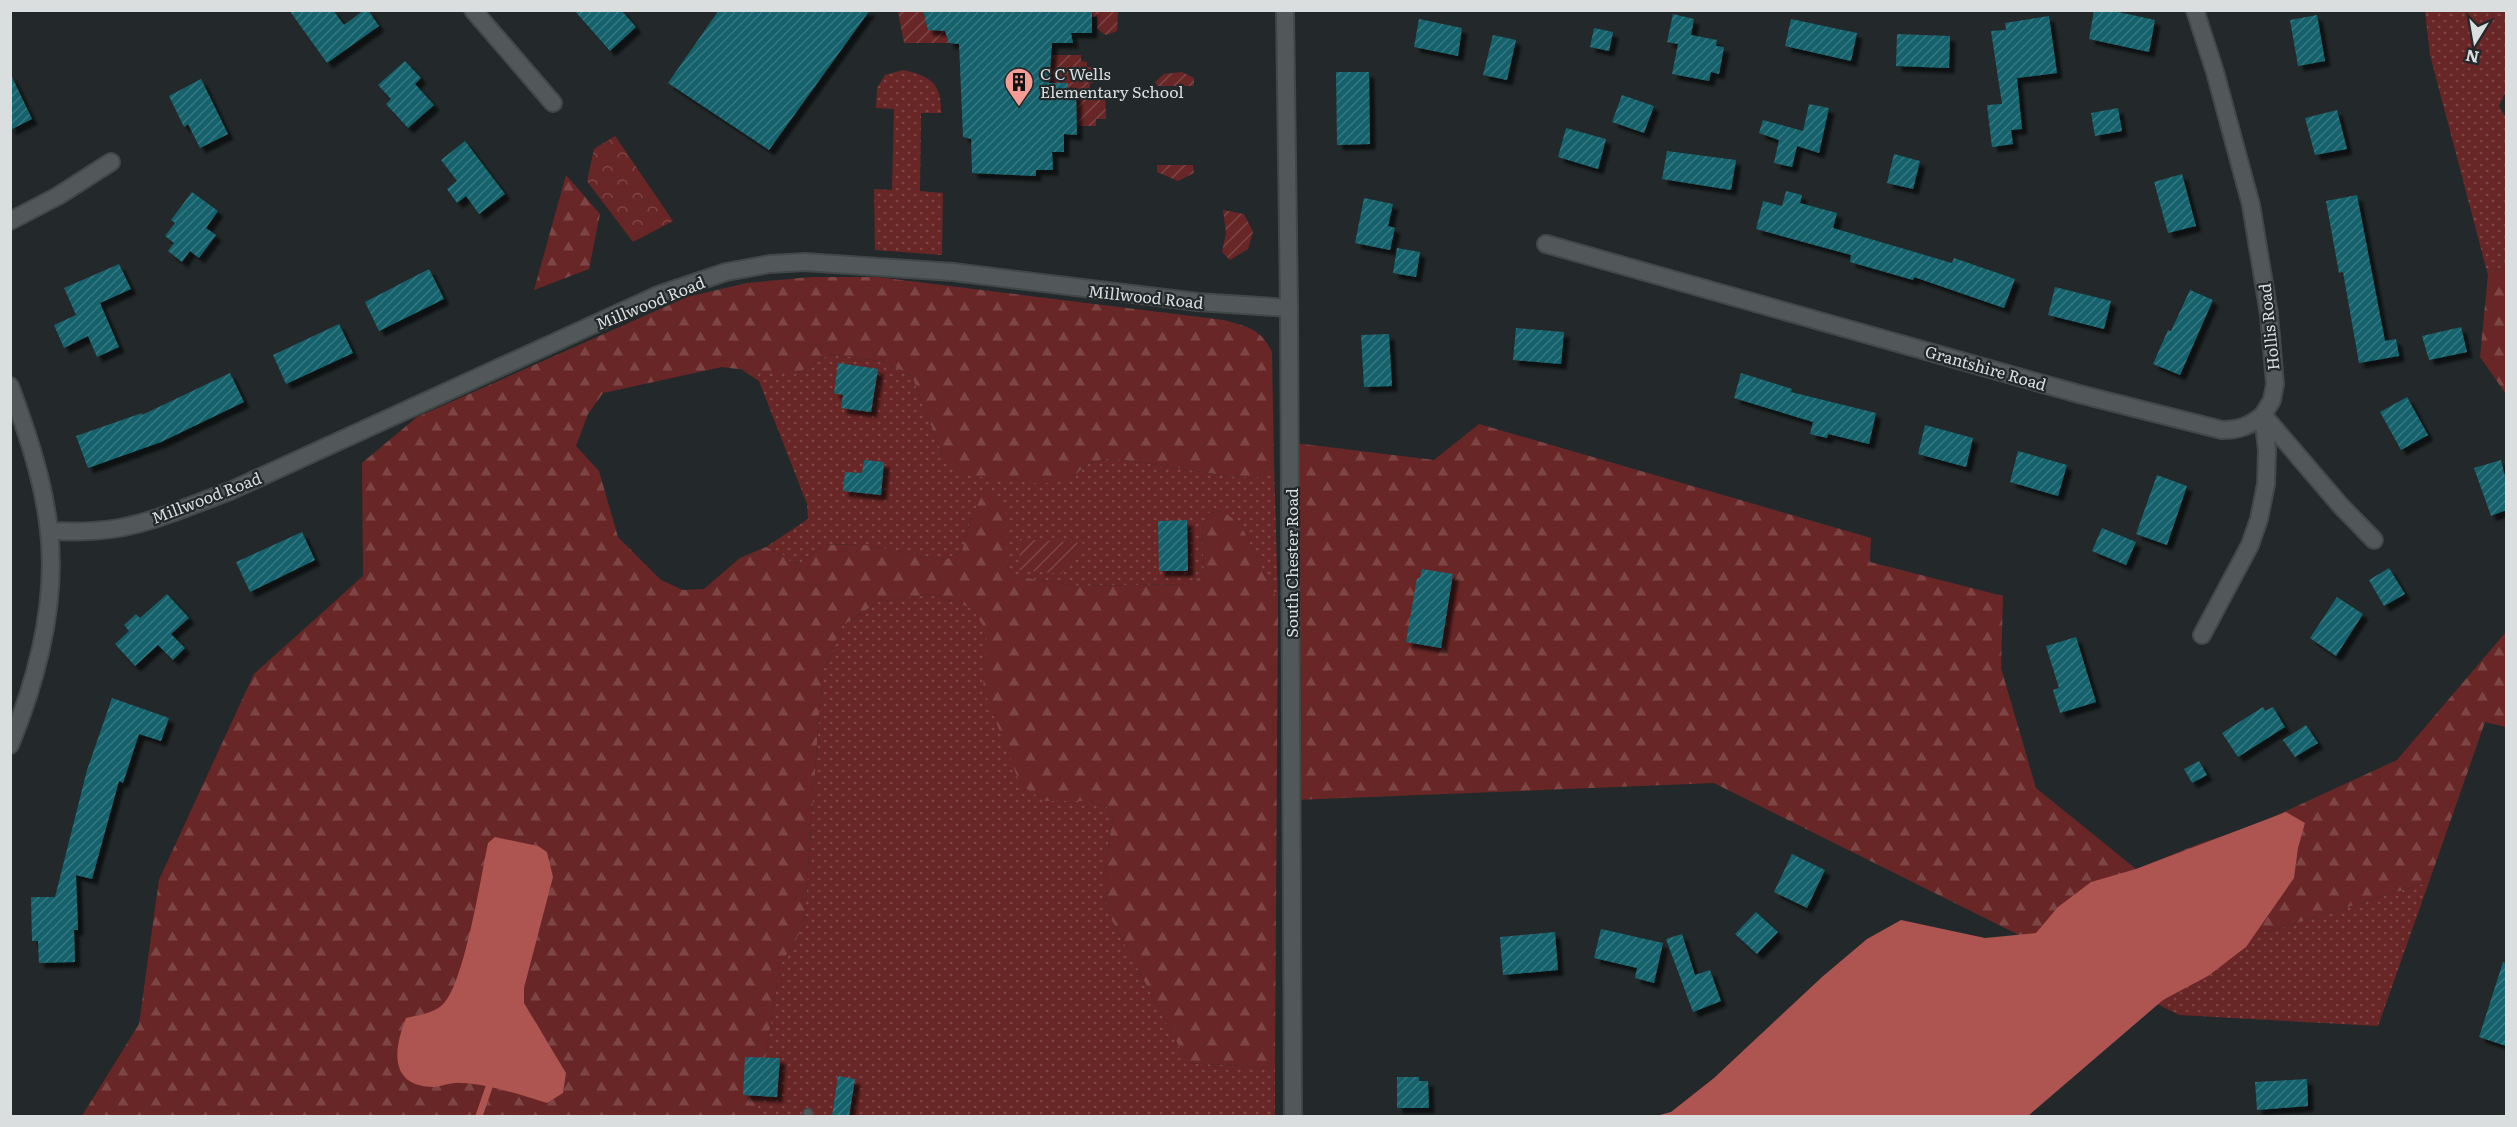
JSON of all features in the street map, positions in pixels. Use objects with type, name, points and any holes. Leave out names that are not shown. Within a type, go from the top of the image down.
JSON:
[{"type":"street","points":[[473,10],[553,103]]},
{"type":"street","name":"South Chester Road","points":[[1285,10],[1289,308],[1293,1116]]},
{"type":"street","name":"Hollis Road","points":[[2195,10],[2215,72],[2252,205],[2269,314],[2275,384],[2272,400],[2263,415],[2267,461],[2266,484],[2259,519],[2250,545],[2202,635]]},
{"type":"street","points":[[10,221],[58,196],[111,162]]},
{"type":"street","name":"Grantshire Road","points":[[1545,244],[2079,394],[2222,430],[2238,430],[2252,424],[2263,415]]},
{"type":"street","name":"Millwood Road","points":[[50,531],[81,532],[120,528],[188,507],[658,295],[726,272],[748,268],[805,262],[845,263],[953,272],[1198,302],[1289,308]]},
{"type":"street","points":[[10,386],[25,426],[44,498],[50,531],[51,573],[46,617],[37,662],[10,744]]},
{"type":"street","points":[[2263,415],[2340,505],[2374,540]]},
{"type":"green space","points":[[898,11],[923,11],[928,30],[945,31],[949,43],[904,43]]},
{"type":"green space","points":[[1092,11],[1118,11],[1117,31],[1106,35],[1097,29],[1097,17],[1092,17]]},
{"type":"green space","points":[[2425,11],[2506,11],[2506,91],[2499,106],[2506,118],[2506,265],[2488,275],[2430,55]]},
{"type":"green space","points":[[1051,55],[1081,55],[1081,61],[1087,62],[1087,67],[1093,67],[1093,83],[1090,83],[1090,91],[1098,91],[1099,96],[1105,97],[1106,119],[1096,119],[1096,126],[1077,126],[1076,91],[1068,90],[1068,83],[1049,83]]},
{"type":"green space","points":[[903,70],[920,75],[932,82],[937,88],[941,103],[941,113],[921,113],[920,191],[943,193],[942,255],[875,250],[874,189],[892,190],[894,109],[876,108],[877,88],[885,75]]},
{"type":"green space","points":[[1182,72],[1194,78],[1194,86],[1158,86],[1155,82],[1164,74]]},
{"type":"green space","points":[[615,136],[673,221],[633,242],[587,181],[594,149]]},
{"type":"green space","points":[[1157,165],[1193,165],[1194,173],[1178,181],[1157,172]]},
{"type":"green space","points":[[566,175],[600,214],[589,269],[534,290]]},
{"type":"green space","points":[[1223,210],[1244,214],[1253,232],[1248,249],[1230,260],[1222,252],[1226,233]]},
{"type":"green space","points":[[2506,265],[2506,394],[2480,357],[2488,275]]},
{"type":"green space","points":[[811,277],[877,277],[1224,320],[1258,333],[1272,352],[1274,465],[1256,478],[1111,458],[1089,463],[1071,478],[1042,484],[965,475],[943,456],[912,376],[886,362],[830,354],[798,373],[769,373],[722,367],[603,393],[588,414],[576,446],[599,471],[618,537],[661,580],[683,590],[704,589],[740,558],[766,547],[783,555],[792,563],[802,562],[824,545],[860,544],[945,560],[962,551],[971,517],[984,492],[994,494],[1006,513],[1006,565],[1013,576],[1078,586],[1192,584],[1204,572],[1202,528],[1208,513],[1223,511],[1241,525],[1278,601],[1275,1068],[1188,1063],[1107,911],[1105,861],[1113,819],[1107,807],[1087,801],[1044,801],[1020,784],[983,688],[987,632],[972,608],[930,594],[878,602],[842,626],[822,674],[804,926],[780,965],[756,1116],[82,1116],[139,1024],[159,880],[254,674],[363,576],[362,463],[417,417],[687,297],[747,283]]},
{"type":"green space","points":[[830,354],[886,362],[912,376],[943,456],[1071,478],[1089,463],[1111,458],[1256,478],[1274,465],[1278,601],[1241,525],[1222,511],[1208,513],[1202,528],[1204,572],[1192,584],[1078,586],[1013,576],[1006,565],[1006,513],[971,517],[962,551],[945,560],[859,544],[824,545],[802,562],[791,563],[783,555],[766,547],[808,519],[807,504],[759,381],[742,370],[798,373]]},
{"type":"green space","points":[[1479,424],[1871,538],[1870,562],[2003,596],[2001,668],[2036,788],[2136,869],[2201,843],[2251,827],[2397,760],[2506,632],[2506,727],[2485,722],[2429,882],[2274,930],[2035,943],[1714,783],[1295,800],[1295,443],[1434,460]]},
{"type":"green space","points":[[1020,539],[1083,543],[1061,574],[1019,570]]},
{"type":"green space","points":[[930,594],[972,608],[988,632],[983,688],[1044,801],[1087,801],[1107,807],[1113,819],[1105,861],[1107,911],[1188,1063],[1275,1068],[1275,1116],[756,1116],[780,965],[804,926],[822,674],[842,626],[878,602]]},
{"type":"green space","points":[[2429,882],[2378,1026],[2179,1015],[2124,987],[2212,933],[2274,930]]},
{"type":"shaded area","points":[[2286,812],[2305,823],[2298,848],[2294,878],[2246,947],[2208,976],[2163,1000],[2028,1116],[1656,1116],[1671,1112],[1714,1078],[1822,977],[1867,939],[1901,920],[1985,938],[2036,933],[2058,907],[2091,882],[2136,869]]},
{"type":"shaded area","points":[[495,837],[538,846],[547,852],[553,877],[524,988],[524,1003],[566,1073],[563,1093],[547,1103],[483,1085],[457,1083],[433,1087],[418,1085],[408,1080],[398,1063],[399,1041],[406,1018],[429,1013],[441,1006],[457,978],[470,930],[488,843]]},
{"type":"building","points":[[289,10],[333,10],[344,25],[364,10],[368,10],[379,26],[327,63]]},
{"type":"building","points":[[574,10],[621,10],[636,27],[610,51]]},
{"type":"building","points":[[719,10],[870,10],[769,150],[668,83]]},
{"type":"building","name":"C C Wells Elementary School","points":[[923,10],[1092,10],[1092,33],[1071,33],[1073,43],[1052,43],[1049,83],[1068,83],[1068,90],[1076,90],[1077,135],[1064,134],[1064,152],[1052,152],[1053,170],[1036,170],[1036,176],[972,173],[971,139],[963,137],[959,44],[949,43],[945,31],[928,30]]},
{"type":"building","points":[[2094,10],[2109,10],[2155,20],[2149,52],[2089,39]]},
{"type":"building","points":[[1673,14],[1694,19],[1691,35],[1717,40],[1716,46],[1724,47],[1719,74],[1711,72],[1709,81],[1672,74],[1678,44],[1667,42]]},
{"type":"building","points":[[2317,15],[2325,61],[2298,66],[2290,20]]},
{"type":"building","points":[[2049,16],[2057,73],[2017,78],[2022,129],[2011,130],[2013,144],[1992,147],[1987,105],[2002,104],[1991,31],[2006,30],[2005,23]]},
{"type":"building","points":[[1419,19],[1462,28],[1458,56],[1414,47]]},
{"type":"building","points":[[1791,19],[1857,33],[1851,61],[1785,46]]},
{"type":"building","points":[[1594,28],[1613,32],[1609,51],[1590,47]]},
{"type":"building","points":[[1897,34],[1950,36],[1949,68],[1896,66]]},
{"type":"building","points":[[1493,35],[1516,40],[1507,80],[1483,75]]},
{"type":"building","points":[[405,61],[421,78],[415,84],[434,105],[408,128],[386,104],[391,99],[378,85]]},
{"type":"building","points":[[1336,72],[1369,72],[1370,144],[1337,145]]},
{"type":"building","points":[[10,73],[32,119],[10,130]]},
{"type":"building","points":[[201,79],[228,134],[200,148],[188,124],[184,127],[169,96]]},
{"type":"building","points":[[1622,95],[1654,106],[1644,133],[1612,122]]},
{"type":"building","points":[[1809,104],[1829,108],[1819,153],[1797,146],[1792,167],[1774,163],[1779,140],[1759,133],[1763,120],[1803,131]]},
{"type":"building","points":[[2118,108],[2122,131],[2095,136],[2091,113]]},
{"type":"building","points":[[2337,110],[2347,149],[2315,155],[2305,118]]},
{"type":"building","points":[[1566,128],[1606,139],[1598,169],[1558,157]]},
{"type":"building","points":[[465,141],[505,194],[479,214],[466,196],[457,203],[447,189],[457,181],[441,160]]},
{"type":"building","points":[[1667,151],[1736,160],[1731,190],[1662,179]]},
{"type":"building","points":[[1894,154],[1920,161],[1913,189],[1887,183]]},
{"type":"building","points":[[2182,174],[2196,226],[2168,233],[2154,182]]},
{"type":"building","points":[[1786,191],[1802,195],[1800,203],[1837,213],[1833,228],[1952,263],[1954,258],[2015,279],[2004,308],[1914,277],[1913,280],[1850,262],[1851,255],[1756,229],[1763,201],[1782,206]]},
{"type":"building","points":[[192,192],[218,211],[206,228],[216,235],[199,258],[190,251],[182,262],[168,251],[174,243],[165,236],[175,223],[171,220]]},
{"type":"building","points":[[2357,195],[2385,341],[2396,339],[2399,356],[2359,363],[2343,272],[2339,273],[2326,201]]},
{"type":"building","points":[[1364,198],[1393,204],[1388,226],[1395,228],[1390,250],[1355,243]]},
{"type":"building","points":[[1397,248],[1420,252],[1416,277],[1393,273]]},
{"type":"building","points":[[119,264],[131,289],[100,303],[119,347],[97,357],[88,336],[64,348],[54,325],[76,315],[64,288]]},
{"type":"building","points":[[429,269],[444,299],[379,331],[365,302]]},
{"type":"building","points":[[2055,287],[2111,301],[2104,329],[2048,315]]},
{"type":"building","points":[[2190,290],[2213,300],[2180,375],[2153,364]]},
{"type":"building","points":[[339,324],[353,353],[286,384],[273,355]]},
{"type":"building","points":[[2461,327],[2467,352],[2429,360],[2422,336]]},
{"type":"building","points":[[1516,328],[1564,332],[1561,364],[1513,360]]},
{"type":"building","points":[[1389,334],[1392,386],[1364,387],[1361,335]]},
{"type":"building","points":[[838,363],[878,369],[871,412],[841,408],[843,395],[834,393]]},
{"type":"building","points":[[230,373],[244,402],[161,442],[88,468],[76,436],[142,413],[142,415]]},
{"type":"building","points":[[1741,373],[1792,389],[1791,392],[1876,413],[1869,444],[1828,434],[1827,438],[1810,434],[1813,422],[1734,398]]},
{"type":"building","points":[[2407,397],[2428,435],[2401,450],[2380,412]]},
{"type":"building","points":[[1925,425],[1973,438],[1966,467],[1918,454]]},
{"type":"building","points":[[2018,451],[2067,465],[2058,496],[2010,482]]},
{"type":"building","points":[[864,460],[884,462],[881,495],[843,491],[845,472],[862,473]]},
{"type":"building","points":[[2501,460],[2506,481],[2506,510],[2491,516],[2474,468]]},
{"type":"building","points":[[2157,475],[2187,486],[2167,545],[2136,534]]},
{"type":"building","points":[[1187,520],[1188,571],[1159,571],[1158,521]]},
{"type":"building","points":[[2102,528],[2136,542],[2126,565],[2092,551]]},
{"type":"building","points":[[302,532],[315,560],[250,592],[236,562]]},
{"type":"building","points":[[2389,568],[2405,594],[2384,606],[2369,580]]},
{"type":"building","points":[[1422,569],[1453,574],[1441,648],[1406,642],[1417,578],[1420,578]]},
{"type":"building","points":[[167,594],[189,618],[171,634],[185,648],[173,660],[158,645],[135,666],[115,644],[129,631],[124,625],[136,614],[140,618]]},
{"type":"building","points":[[2337,597],[2363,614],[2336,656],[2310,638]]},
{"type":"building","points":[[2076,637],[2096,702],[2060,713],[2053,690],[2059,688],[2046,646]]},
{"type":"building","points":[[112,698],[169,718],[161,741],[139,734],[123,783],[119,781],[92,879],[76,875],[78,930],[74,930],[75,962],[39,963],[38,941],[32,941],[31,897],[55,897],[87,770]]},
{"type":"building","points":[[2263,707],[2265,711],[2273,707],[2285,727],[2238,757],[2222,733]]},
{"type":"building","points":[[2306,725],[2318,743],[2295,757],[2283,740]]},
{"type":"building","points":[[2199,761],[2207,775],[2192,783],[2184,769]]},
{"type":"building","points":[[1792,854],[1825,870],[1807,908],[1774,892]]},
{"type":"building","points":[[1756,912],[1778,932],[1757,954],[1735,934]]},
{"type":"building","points":[[1601,929],[1663,943],[1654,983],[1635,978],[1637,968],[1594,958]]},
{"type":"building","points":[[1555,932],[1558,970],[1503,975],[1500,937]]},
{"type":"building","points":[[1682,934],[1695,975],[1710,970],[1721,1001],[1693,1012],[1666,939]]},
{"type":"building","points":[[2503,962],[2506,963],[2506,1046],[2479,1037]]},
{"type":"building","points":[[745,1057],[780,1058],[777,1097],[743,1095]]},
{"type":"building","points":[[838,1076],[855,1079],[849,1116],[832,1116]]},
{"type":"building","points":[[1397,1077],[1419,1077],[1419,1081],[1428,1081],[1429,1108],[1397,1108]]},
{"type":"building","points":[[2307,1079],[2308,1106],[2257,1110],[2255,1082]]},
{"type":"waterway","points":[[479,1116],[489,1087]]},
{"type":"place","name":"C C Wells Elementary School","points":[[1019,108]]}]
